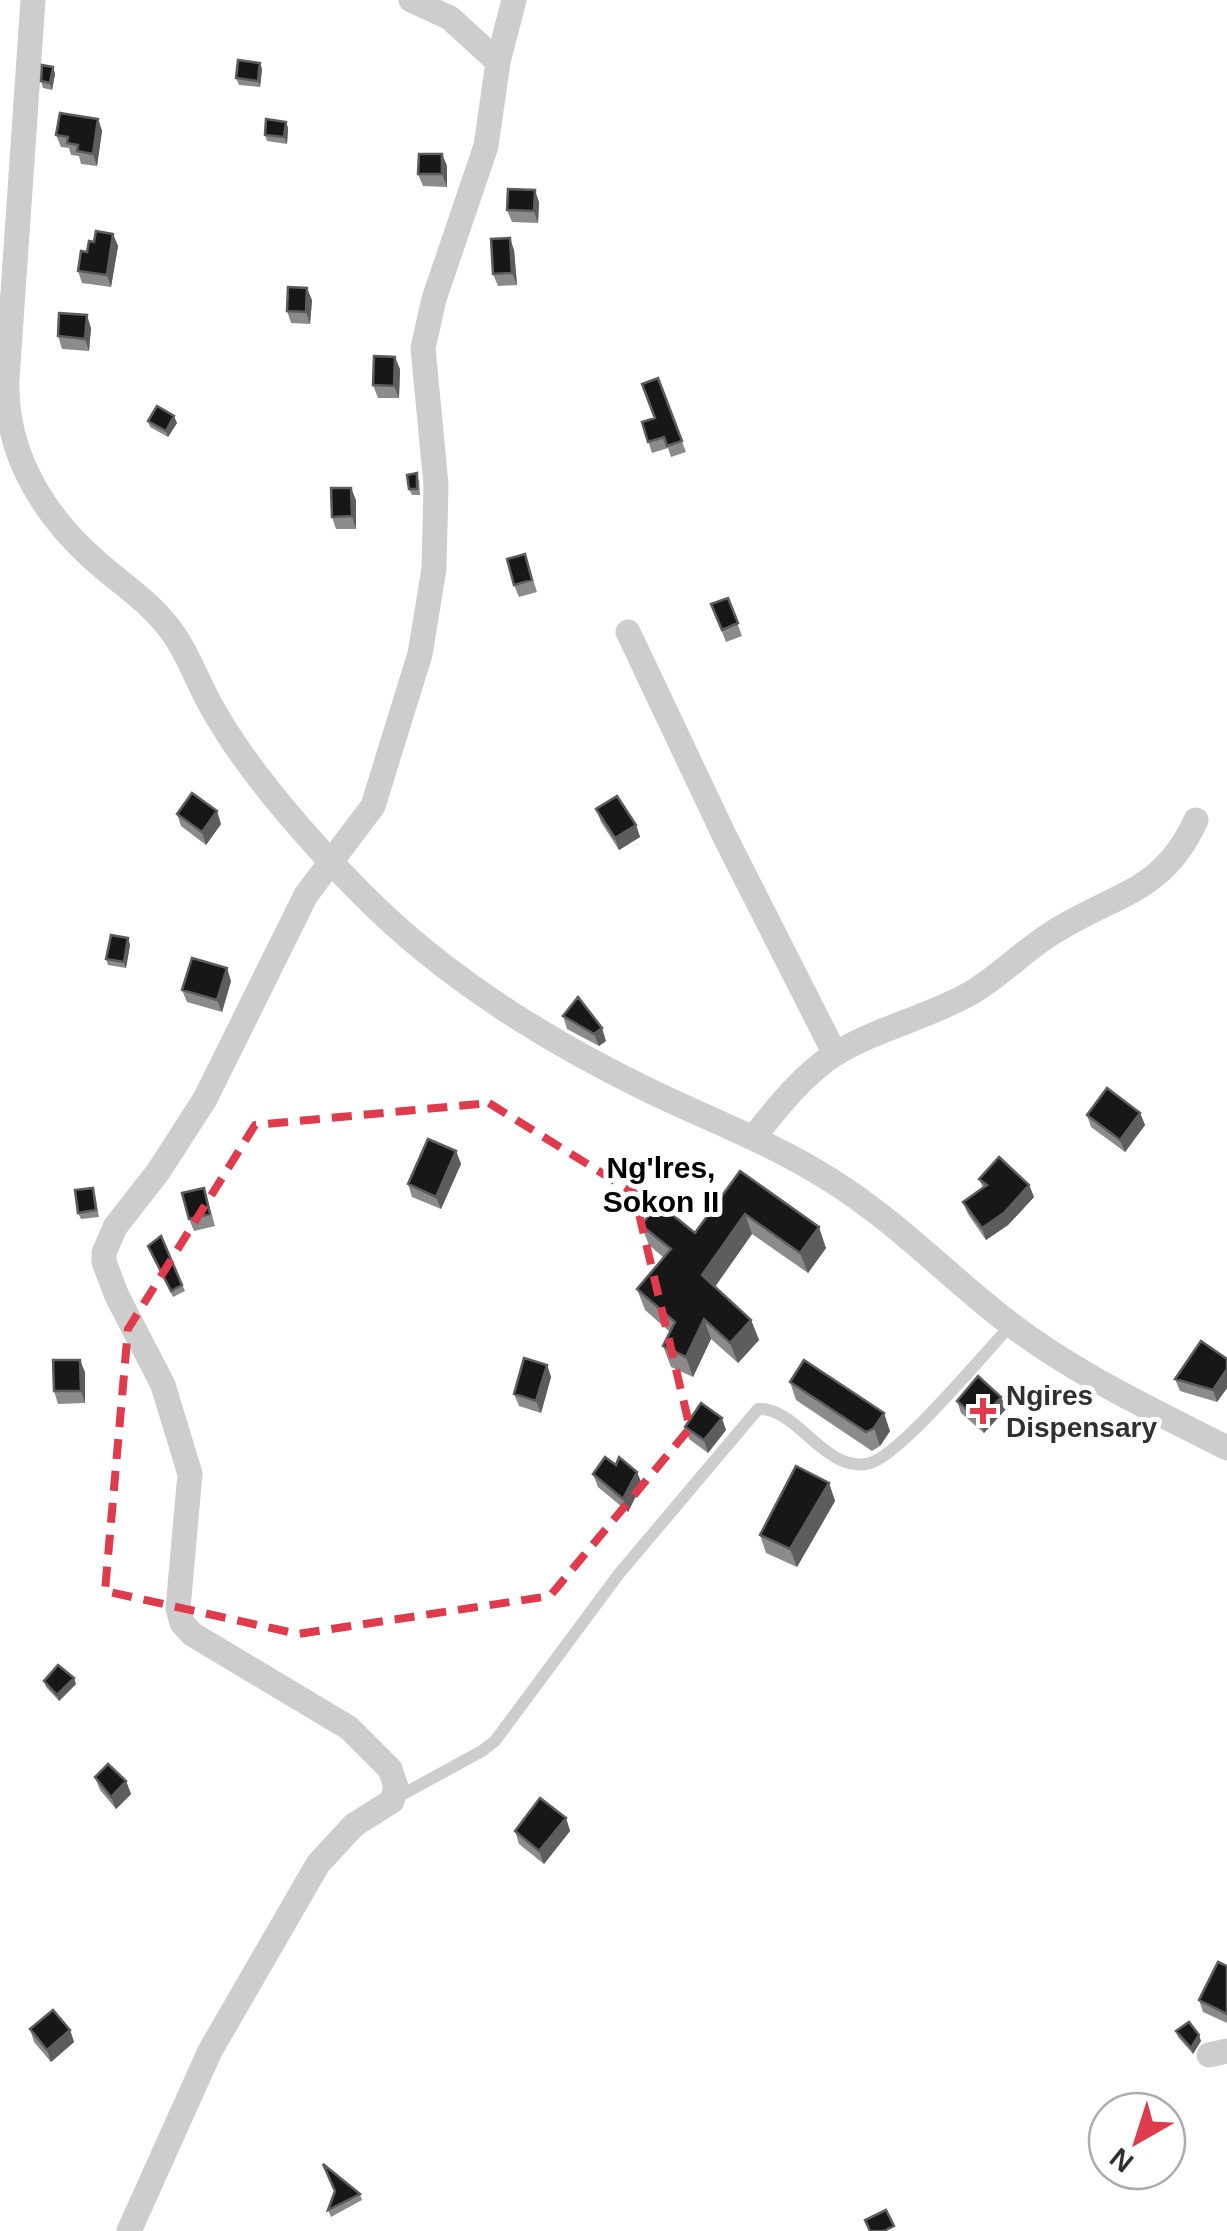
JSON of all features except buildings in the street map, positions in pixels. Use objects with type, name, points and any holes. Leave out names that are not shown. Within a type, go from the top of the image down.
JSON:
[{"type":"street","points":[[32,0],[6,400],[19,459],[32,488],[87,554],[168,626],[214,712],[243,755],[362,894],[416,944],[501,1007],[643,1088],[752,1138],[833,1182],[882,1217],[1010,1325],[1117,1392],[1227,1448]]},
{"type":"street","points":[[411,0],[450,18],[498,62]]},
{"type":"street","points":[[129,2231],[210,2051],[318,1864],[354,1825],[392,1801],[396,1787],[390,1770],[360,1737],[192,1634],[182,1623],[178,1608],[190,1474],[164,1385],[117,1296],[104,1262],[106,1243],[205,1099],[296,912],[330,860],[373,806],[424,637],[434,569],[436,485],[423,348],[434,298],[486,146],[498,62],[514,0]]},
{"type":"street","points":[[628,632],[835,1054]]},
{"type":"street","points":[[752,1138],[810,1072],[835,1054],[977,990],[1060,928],[1151,881],[1183,849],[1196,820]]},
{"type":"lane","points":[[392,1801],[495,1741],[618,1574],[758,1409],[778,1412],[830,1455],[859,1465],[873,1462],[905,1437],[1010,1325]]},
{"type":"highlighted area","points":[[489,1103],[634,1193],[690,1428],[550,1596],[298,1634],[105,1591],[128,1329],[255,1125]]},
{"type":"place","name":"Ngires Dispensary","points":[[983,1411]]},
{"type":"district","name":"Ng'lres, Sokon II","points":[[661,1185]]}]
